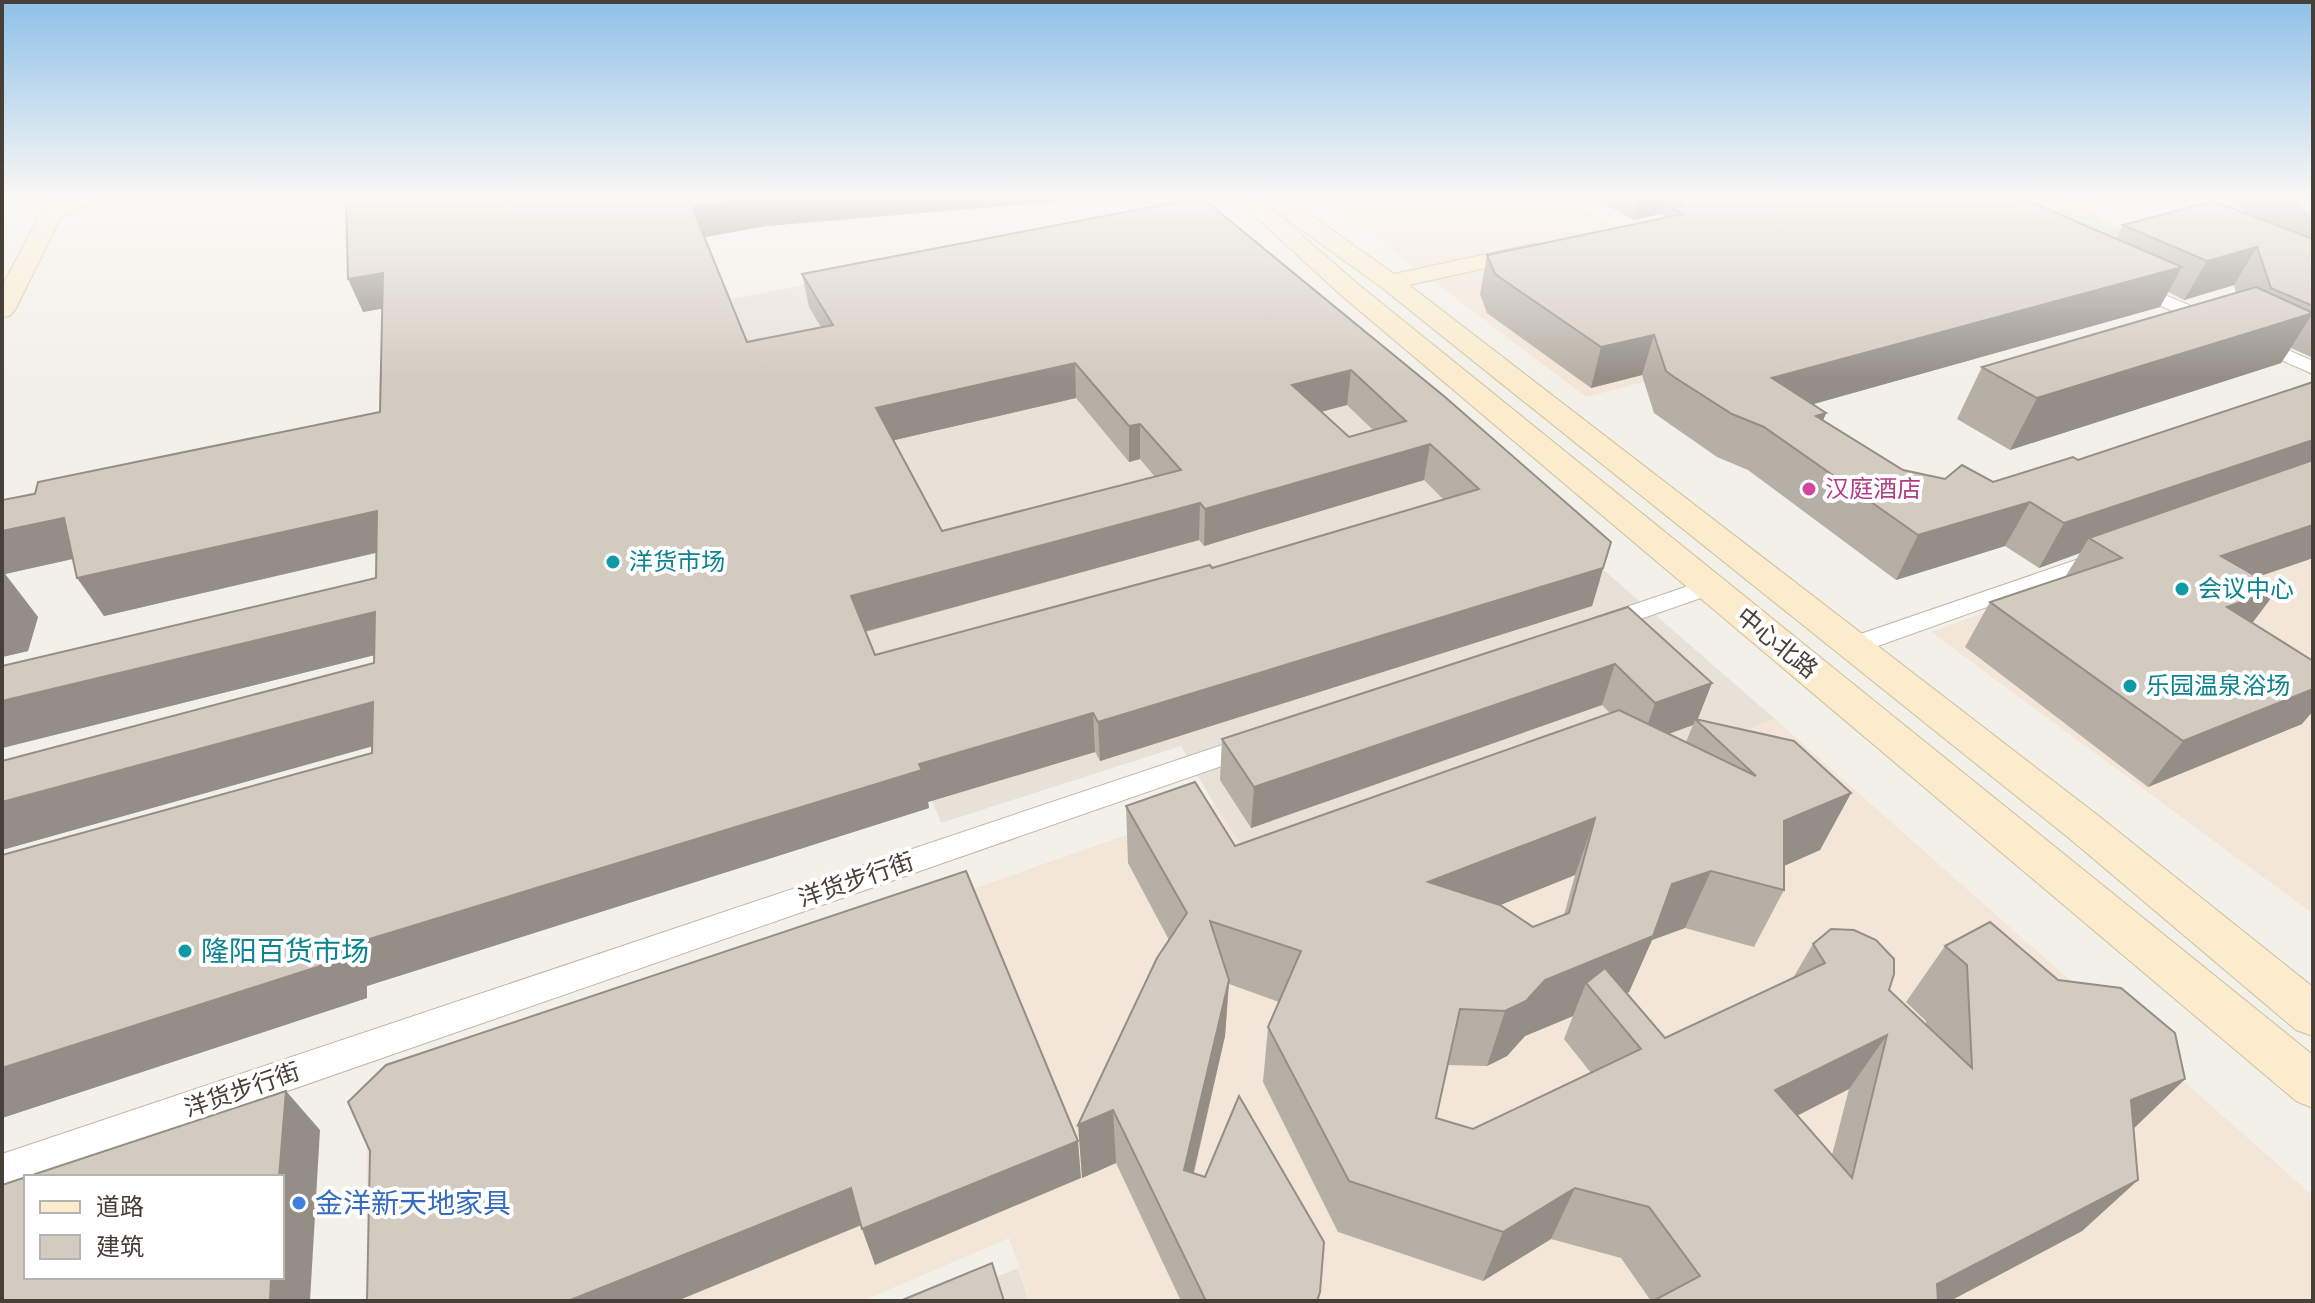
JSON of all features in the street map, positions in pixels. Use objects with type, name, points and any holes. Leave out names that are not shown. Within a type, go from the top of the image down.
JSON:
[{"type":"main road","points":[[2,310],[29,258]]},
{"type":"main road","points":[[1304,258],[1328,272]]},
{"type":"main road","name":"中心北路","points":[[1312,258],[2313,1085]]},
{"type":"main road","name":"中心北路","points":[[1356,258],[2085,828],[2313,1015]]},
{"type":"main road","points":[[1363,258],[1377,273],[1479,258]]},
{"type":"street","points":[[2111,276],[2313,368]]},
{"type":"street","points":[[1852,646],[2131,547]]},
{"type":"street","points":[[1574,634],[1709,587]]},
{"type":"street","name":"洋货步行街","points":[[2,1172],[1273,737]]},
{"type":"shaded area","points":[[946,258],[1245,258],[1775,719],[1638,770],[1259,871],[1214,804],[1181,746],[941,823],[731,299]]},
{"type":"shaded area","points":[[1402,258],[1667,258],[1805,340],[1586,397]]},
{"type":"shaded area","points":[[2313,491],[2313,914],[1931,632]]},
{"type":"shaded area","points":[[1775,719],[2313,1196],[2313,1301],[1030,1301],[1009,1238],[862,1301],[368,1301],[366,1103],[1214,804],[1259,871],[1638,770]]},
{"type":"shaded area","points":[[1018,1268],[1029,1301],[937,1301]]},
{"type":"building","points":[[347,258],[713,258],[747,342],[833,325],[802,274],[886,258],[1275,258],[1445,397],[1611,542],[1603,568],[1098,722],[1093,713],[919,764],[922,770],[340,948],[339,960],[2,1068],[2,855],[372,753],[373,702],[2,802],[2,761],[374,663],[375,612],[2,701],[2,666],[376,578],[377,511],[77,578],[64,518],[2,531],[2,500],[35,494],[38,482],[380,412],[383,273],[348,279]],"holes":[[[1075,363],[1129,426],[1140,424],[1181,470],[942,531],[876,408]],[[1351,370],[1406,421],[1349,437],[1292,385]],[[1430,444],[1479,489],[1212,568],[1210,565],[875,655],[851,596],[1200,503],[1205,509]]]},
{"type":"building","points":[[1488,258],[2161,258],[2182,267],[1772,378],[1826,413],[1816,416],[1903,470],[1945,479],[1962,465],[1993,482],[2073,457],[2078,460],[2313,382],[2313,440],[2064,523],[2030,502],[1918,535],[1764,427],[1732,414],[1666,371],[1654,335],[1601,347],[1495,274]]},
{"type":"building","points":[[2261,258],[2313,258],[2313,306],[2271,288]]},
{"type":"building","points":[[2256,287],[2313,313],[2037,398],[1982,367]]},
{"type":"building","points":[[2313,460],[2313,525],[2221,556],[2278,589],[2227,607],[2313,661],[2313,689],[2183,741],[1990,602],[2122,558],[2089,538]]},
{"type":"building","points":[[1628,607],[1712,683],[1655,703],[1615,664],[1254,787],[1222,739]]},
{"type":"building","points":[[1619,710],[1756,776],[1695,719],[1794,741],[1851,793],[1784,821],[1784,890],[1711,871],[1672,884],[1653,936],[1545,980],[1526,1001],[1505,1011],[1460,1009],[1436,1118],[1473,1129],[1641,1049],[1586,983],[1605,968],[1665,1038],[1825,963],[1813,944],[1831,929],[1854,930],[1876,940],[1894,959],[1889,990],[1972,1068],[1967,965],[1945,946],[1990,922],[2058,980],[2121,988],[2175,1033],[2185,1079],[2131,1100],[2138,1180],[1937,1284],[1938,1301],[1653,1301],[1700,1276],[1649,1207],[1575,1188],[1503,1232],[1349,1181],[1268,1027],[1301,951],[1210,921],[1229,980],[1184,1170],[1205,1177],[1239,1096],[1324,1242],[1317,1301],[1206,1301],[1113,1110],[1078,1125],[1157,958],[1187,913],[1126,806],[1195,782],[1235,846]],"holes":[[[1595,818],[1569,913],[1533,927],[1500,905],[1428,882]],[[1887,1035],[1852,1178],[1775,1090]]]},
{"type":"building","points":[[966,871],[1078,1141],[862,1229],[851,1188],[568,1301],[367,1301],[370,1151],[348,1102],[386,1065]]},
{"type":"building","points":[[286,1091],[279,1175],[32,1175]]},
{"type":"building","points":[[24,1178],[24,1279],[271,1279],[270,1301],[2,1301],[2,1185]]},
{"type":"building","points":[[992,1263],[1004,1301],[900,1301]]},
{"type":"place","name":"汉庭酒店","points":[[1809,489]]},
{"type":"place","name":"洋货市场","points":[[613,562]]},
{"type":"place","name":"会议中心","points":[[2182,589]]},
{"type":"place","name":"乐园温泉浴场","points":[[2130,686]]},
{"type":"place","name":"隆阳百货市场","points":[[185,951]]},
{"type":"place","name":"金洋新天地家具","points":[[299,1203]]}]
